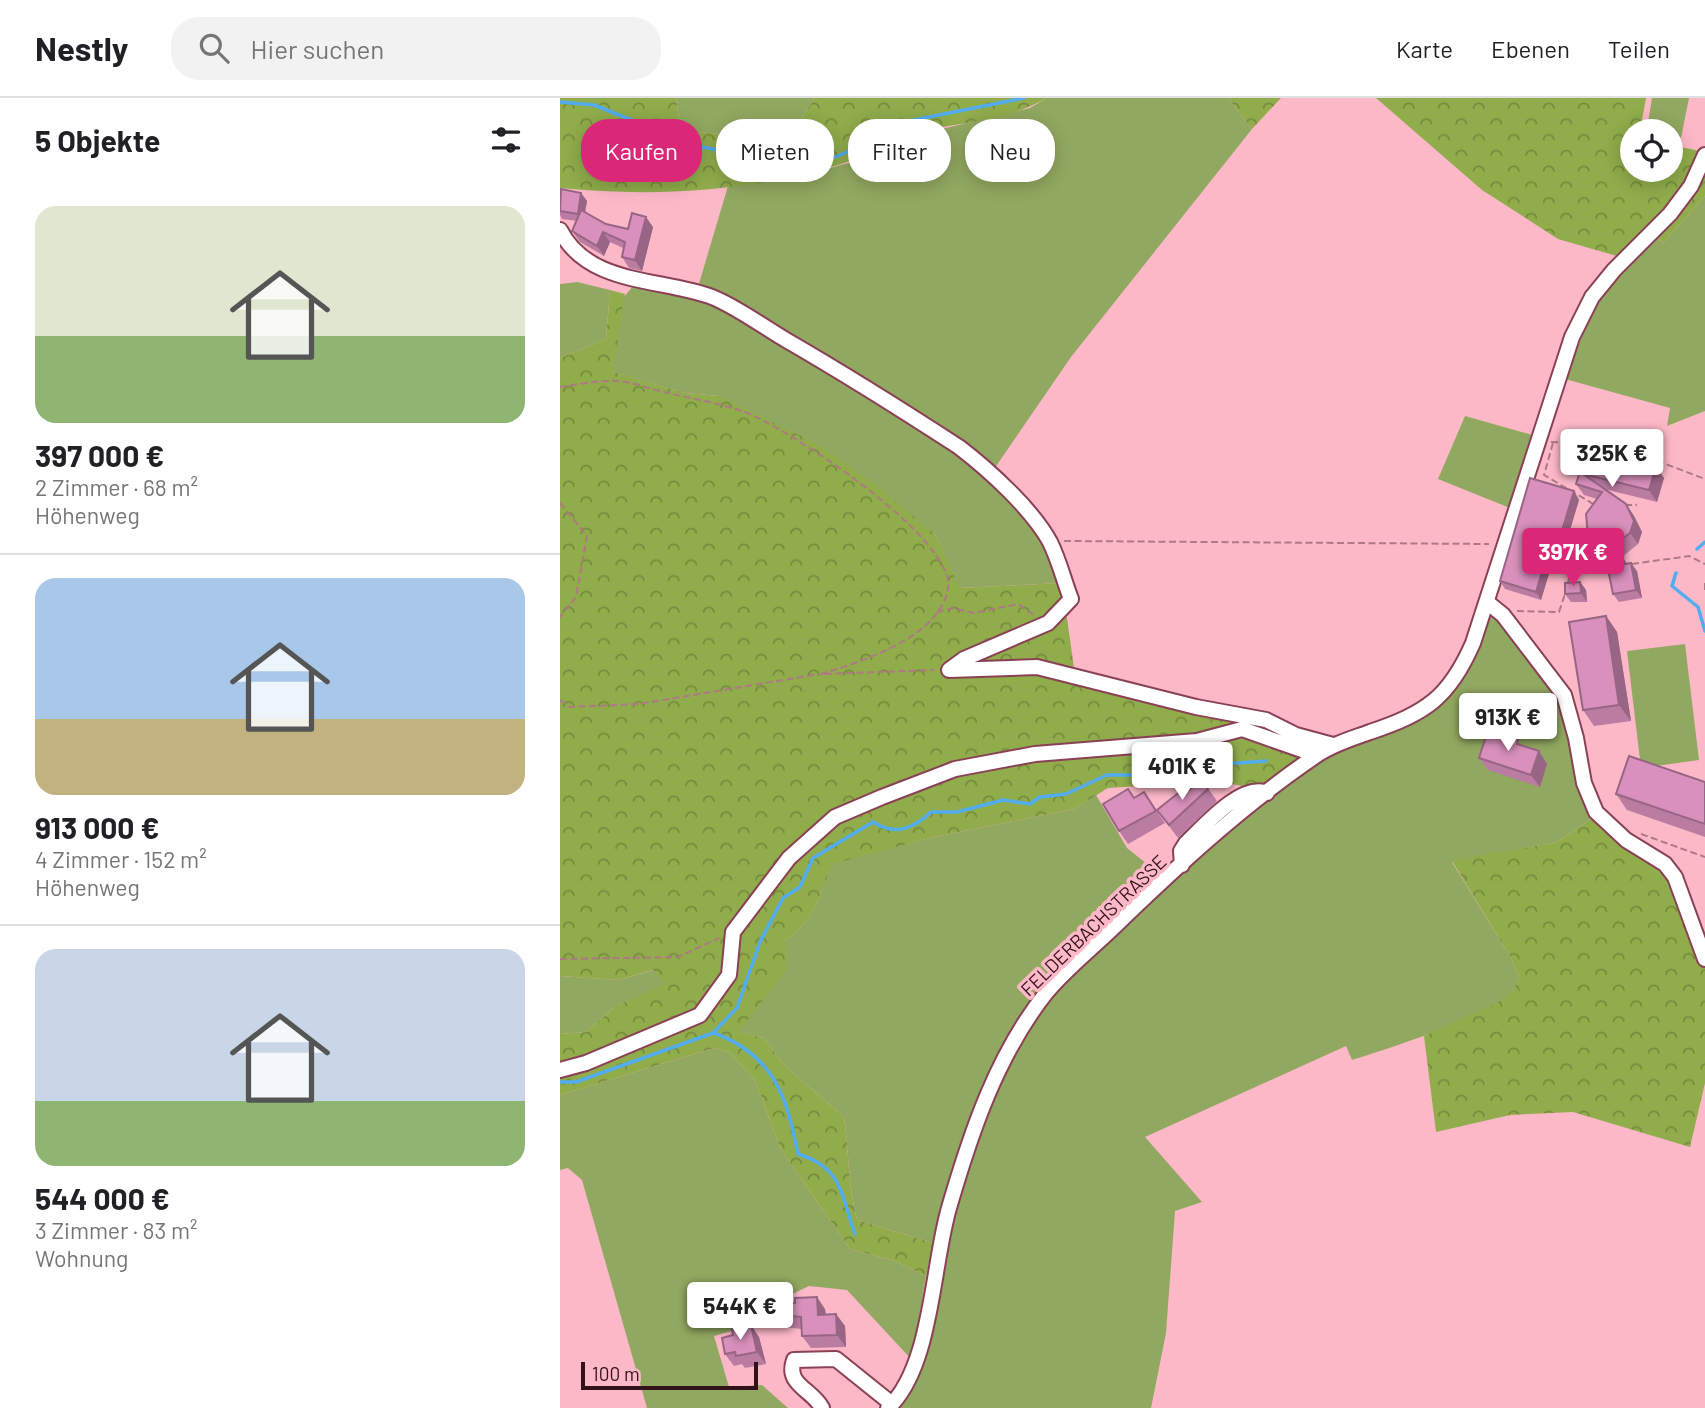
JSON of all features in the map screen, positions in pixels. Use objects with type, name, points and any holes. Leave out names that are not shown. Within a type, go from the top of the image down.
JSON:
[{"type":"street","name":"FELDERBACHSTRASSE","points":[[890,1406],[907,1384],[919,1356],[949,1208],[982,1110],[1005,1055],[1025,1021],[1049,989],[1182,865],[1267,793],[1333,745],[1396,724],[1423,710],[1459,676],[1492,607],[1505,544],[1546,442],[1572,337],[1591,297],[1670,214],[1691,186],[1705,155]]},
{"type":"street","points":[[560,230],[564,238],[592,263],[623,277],[713,298],[919,420],[977,460],[1023,508],[1049,542],[1071,599],[1048,623],[964,659],[950,670]]},
{"type":"street","points":[[1492,607],[1564,695],[1576,738],[1584,783],[1596,812],[1626,839],[1665,864],[1675,877],[1705,959]]},
{"type":"street","points":[[950,670],[1037,667],[1196,707],[1266,720],[1296,735],[1333,745]]},
{"type":"street","points":[[560,1070],[586,1063],[700,1015],[729,975],[733,932],[789,858],[835,817],[955,769],[1035,754],[1197,741],[1242,729],[1316,755]]},
{"type":"street","points":[[822,1408],[793,1378],[791,1370],[794,1360],[801,1357],[836,1359],[890,1406]]},
{"type":"path","points":[[560,387],[618,381],[744,412],[806,446],[863,486],[919,533],[946,571],[948,590],[929,622],[893,646],[861,662],[821,674],[639,704],[569,707],[560,700]]},
{"type":"path","points":[[1599,508],[1544,475],[1546,442],[1569,441],[1620,450]]},
{"type":"path","points":[[1644,456],[1705,479]]},
{"type":"path","points":[[560,503],[587,536],[576,597],[560,617]]},
{"type":"path","points":[[1618,505],[1637,505]]},
{"type":"path","points":[[1492,607],[1559,612],[1590,517]]},
{"type":"path","points":[[1049,542],[1505,544]]},
{"type":"path","points":[[1577,555],[1620,564]]},
{"type":"path","points":[[1629,565],[1689,556],[1705,564]]},
{"type":"path","points":[[1705,583],[1705,592]]},
{"type":"path","points":[[936,613],[953,608],[974,613],[1018,604],[1041,620]]},
{"type":"path","points":[[821,674],[950,670]]},
{"type":"path","points":[[1626,839],[1644,832],[1705,857]]},
{"type":"path","points":[[560,959],[678,957],[733,932]]},
{"type":"green space","points":[[560,98],[676,98],[680,119],[581,119],[581,182],[702,182],[702,132],[716,134],[716,182],[768,182],[664,192],[560,188]]},
{"type":"green space","points":[[676,98],[815,98],[800,119],[716,119],[716,134],[702,132],[702,119],[679,118]]},
{"type":"green space","points":[[815,98],[1047,98],[1016,112],[986,119],[965,119],[965,123],[951,125],[951,119],[848,119],[848,162],[834,166],[834,119],[800,119]]},
{"type":"green space","points":[[1047,98],[1228,98],[1252,129],[1071,357],[992,472],[698,287],[728,186],[758,182],[834,182],[834,167],[848,163],[848,182],[951,182],[951,127],[965,124],[965,182],[1055,182],[1055,119],[984,119],[1030,108]]},
{"type":"green space","points":[[1228,98],[1281,98],[1252,129]]},
{"type":"green space","points":[[1376,98],[1646,98],[1642,119],[1620,119],[1620,182],[1683,182],[1683,147],[1705,152],[1705,196],[1663,243],[1647,229],[1620,257],[1558,239],[1482,190]]},
{"type":"green space","points":[[1652,98],[1689,98],[1683,128],[1683,119],[1649,119]]},
{"type":"green space","points":[[1705,196],[1705,411],[1667,426],[1670,408],[1565,379],[1589,316],[1610,286],[1657,238],[1663,243]]},
{"type":"green space","points":[[577,282],[610,290],[606,339],[560,358],[560,284]]},
{"type":"green space","points":[[633,286],[715,302],[980,466],[1046,543],[1062,583],[959,588],[935,534],[720,396],[685,393],[612,372],[624,297]]},
{"type":"green space","points":[[610,290],[625,294],[613,372],[685,393],[720,396],[817,444],[877,486],[935,534],[960,588],[1062,583],[1076,682],[1228,715],[1319,745],[1260,789],[1214,781],[1108,788],[1074,809],[934,837],[832,864],[809,916],[795,933],[785,940],[786,971],[738,1032],[764,1038],[784,1065],[844,1117],[857,1220],[933,1243],[926,1276],[895,1261],[850,1249],[780,1148],[755,1080],[729,1052],[714,1048],[560,1095],[560,1034],[586,1032],[616,1006],[664,984],[653,970],[618,980],[560,976],[560,358],[606,339]]},
{"type":"green space","points":[[1465,416],[1536,436],[1510,508],[1438,479]]},
{"type":"green space","points":[[1496,616],[1559,698],[1594,817],[1557,842],[1452,862],[1511,958],[1519,977],[1513,992],[1502,1001],[1462,1021],[1352,1060],[1346,1046],[1145,1137],[1202,1202],[1175,1211],[1166,1333],[1151,1408],[895,1408],[907,1394],[944,1241],[976,1136],[997,1086],[1021,1040],[1049,998],[1161,889],[1242,818],[1299,774],[1341,747],[1414,721],[1440,706],[1464,677],[1487,618]]},
{"type":"green space","points":[[1685,644],[1699,760],[1641,768],[1627,651]]},
{"type":"green space","points":[[1096,795],[1127,848],[1162,876],[1068,962],[1034,999],[1004,1042],[979,1097],[933,1243],[857,1220],[844,1117],[784,1065],[764,1038],[737,1032],[785,940],[803,925],[809,916],[820,896],[832,863],[934,837],[1074,809]]},
{"type":"green space","points":[[1594,817],[1663,867],[1705,967],[1705,1083],[1690,1147],[1573,1112],[1510,1115],[1436,1132],[1424,1036],[1497,1003],[1513,992],[1519,977],[1511,958],[1452,861],[1557,842]]},
{"type":"green space","points":[[654,970],[665,985],[616,1006],[586,1032],[560,1034],[560,976],[618,980]]},
{"type":"green space","points":[[714,1048],[729,1052],[755,1080],[780,1148],[850,1249],[895,1261],[926,1276],[912,1360],[847,1290],[809,1286],[784,1298],[769,1320],[714,1336],[729,1387],[762,1385],[788,1408],[647,1408],[582,1180],[568,1168],[560,1170],[560,1095]]},
{"type":"building","points":[[561,189],[581,193],[578,214],[560,211]]},
{"type":"building","points":[[581,210],[606,224],[628,229],[632,213],[646,217],[635,260],[622,257],[625,242],[603,232],[597,246],[572,231]]},
{"type":"building","points":[[1581,442],[1614,452],[1616,445],[1645,454],[1642,463],[1656,467],[1649,490],[1583,474],[1626,504],[1634,521],[1630,533],[1614,545],[1588,536],[1586,514],[1602,492],[1576,484],[1584,458],[1576,456]]},
{"type":"building","points":[[1530,478],[1574,491],[1561,534],[1554,532],[1536,592],[1500,581]]},
{"type":"building","points":[[1624,561],[1625,564],[1631,563],[1636,590],[1613,594],[1607,564]]},
{"type":"building","points":[[1580,582],[1581,593],[1565,594],[1565,583]]},
{"type":"building","points":[[1606,616],[1619,705],[1583,710],[1569,622]]},
{"type":"building","points":[[1488,730],[1518,740],[1517,744],[1539,751],[1531,775],[1479,758]]},
{"type":"building","points":[[1629,756],[1705,782],[1705,824],[1616,794]]},
{"type":"building","points":[[1202,780],[1208,789],[1169,825],[1157,810],[1186,787],[1189,790]]},
{"type":"building","points":[[1128,789],[1134,798],[1144,792],[1156,811],[1119,831],[1103,804]]},
{"type":"building","points":[[817,1297],[818,1315],[836,1314],[837,1335],[802,1336],[801,1317],[772,1314],[771,1303],[795,1303],[795,1298]]},
{"type":"building","points":[[751,1325],[757,1352],[736,1356],[735,1352],[725,1354],[722,1338],[733,1335],[732,1329]]},
{"type":"waterway","points":[[560,102],[594,105],[697,146],[765,159],[820,163],[867,144],[909,121],[1024,98]]},
{"type":"waterway","points":[[1697,549],[1705,542]]},
{"type":"waterway","points":[[1676,573],[1672,586],[1698,607],[1705,631]]},
{"type":"waterway","points":[[560,1082],[576,1082],[713,1033],[737,1008],[760,942],[783,898],[800,887],[813,858],[873,822],[889,829],[904,829],[931,812],[957,812],[1003,800],[1030,804],[1040,797],[1066,794],[1107,775],[1161,775],[1183,767],[1266,761]]},
{"type":"waterway","points":[[714,1033],[751,1053],[774,1080],[789,1114],[798,1154],[813,1160],[832,1175],[842,1194],[855,1234]]}]
